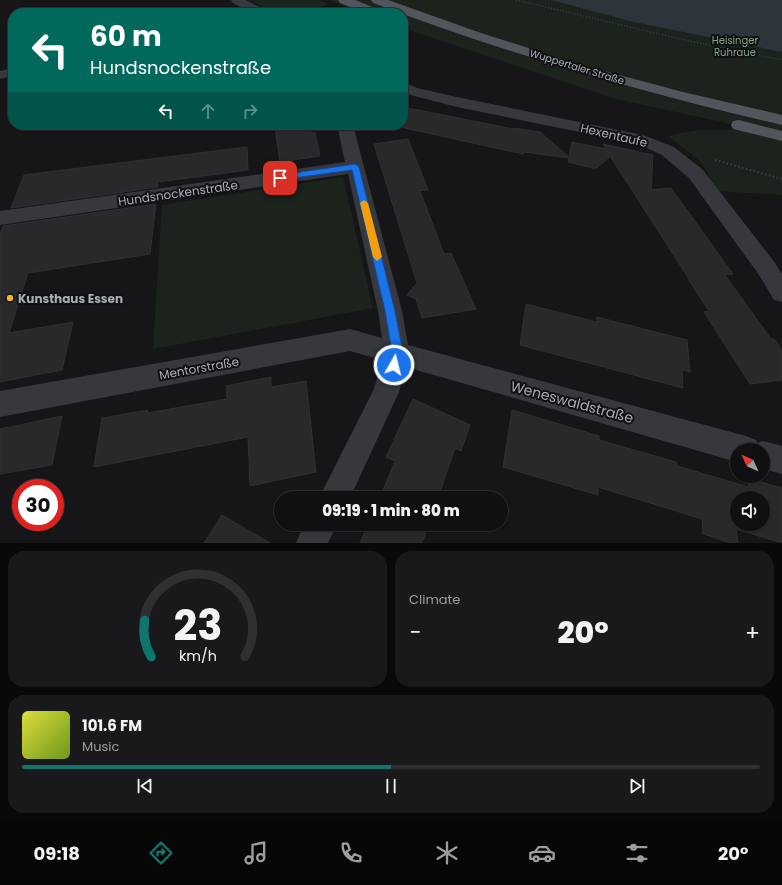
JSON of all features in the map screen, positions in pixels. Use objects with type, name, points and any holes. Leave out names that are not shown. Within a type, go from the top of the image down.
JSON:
[{"type":"main road","points":[[344,0],[364,8]]},
{"type":"main road","name":"Wuppertaler Straße","points":[[377,0],[399,8]]},
{"type":"main road","name":"Wuppertaler Straße","points":[[408,11],[496,43],[626,82],[782,120]]},
{"type":"main road","name":"Wuppertaler Straße","points":[[408,25],[486,54],[606,91]]},
{"type":"main road","points":[[659,105],[697,115]]},
{"type":"main road","points":[[727,122],[782,136]]},
{"type":"street","points":[[237,0],[248,8]]},
{"type":"street","name":"Hexentaufe","points":[[408,89],[457,102],[643,140],[668,151],[696,174],[768,269],[782,293]]},
{"type":"street","points":[[337,491],[386,392],[397,352],[390,311],[346,130]]},
{"type":"street","name":"Hundsnockenstraße","points":[[0,218],[355,167]]},
{"type":"street","name":"Mentorstraße","points":[[0,404],[350,340],[397,352]]},
{"type":"street","name":"Weneswaldstraße","points":[[397,352],[435,364],[730,446]]},
{"type":"street","points":[[770,457],[782,460]]},
{"type":"street","points":[[312,543],[318,531]]},
{"type":"path","points":[[516,0],[671,37],[782,60]]},
{"type":"green space","points":[[249,0],[318,0],[329,4],[317,8],[264,8]]},
{"type":"green space","name":"Heisinger Ruhraue","points":[[329,0],[782,0],[782,135],[616,99],[408,30],[408,8],[349,8]]},
{"type":"green space","points":[[697,130],[754,130],[782,137],[782,195],[718,191],[701,162],[668,136]]},
{"type":"green space","points":[[343,177],[373,308],[153,349],[162,205]]},
{"type":"shaded area","points":[[551,0],[782,0],[782,52],[634,22]]},
{"type":"building","points":[[408,108],[513,129],[540,132],[569,157],[572,142],[606,149],[603,144],[653,155],[651,190],[671,188],[733,274],[725,275],[771,339],[774,339],[782,350],[782,380],[750,384],[704,312],[709,311],[610,156],[597,168],[592,168],[568,162],[569,158],[524,152],[523,154],[408,129]]},
{"type":"building","points":[[275,130],[310,130],[311,133],[315,132],[320,156],[280,162]]},
{"type":"building","points":[[408,139],[428,190],[420,191],[444,254],[451,253],[476,309],[422,318],[416,299],[407,295],[417,283],[374,144]]},
{"type":"building","points":[[247,147],[248,170],[158,182],[158,187],[11,208],[24,175]]},
{"type":"building","name":"Kunsthaus Essen","points":[[156,204],[150,254],[28,273],[9,333],[73,322],[62,370],[0,382],[0,234],[3,226]]},
{"type":"building","points":[[526,304],[597,322],[597,317],[687,340],[690,372],[682,370],[683,388],[520,345]]},
{"type":"building","points":[[271,377],[271,387],[306,381],[316,472],[250,486],[248,437],[94,467],[102,418],[148,410],[147,413],[227,399],[226,386]]},
{"type":"building","points":[[413,399],[470,425],[461,451],[455,448],[440,491],[383,491],[395,461],[386,457]]},
{"type":"building","points":[[512,410],[599,436],[599,440],[676,462],[677,466],[730,481],[730,483],[749,487],[748,483],[764,483],[782,488],[782,543],[743,531],[770,531],[770,491],[730,491],[730,531],[736,531],[738,543],[731,543],[703,534],[702,519],[598,487],[598,495],[503,467]]},
{"type":"building","points":[[62,416],[52,465],[0,474],[0,429]]},
{"type":"building","points":[[222,515],[270,543],[204,543]]},
{"type":"building","points":[[365,531],[426,531],[422,543],[360,543]]},
{"type":"slow traffic","points":[[364,203],[377,257]]},
{"type":"place","name":"Kunsthaus Essen","points":[[10,298]]},
{"type":"route","points":[[280,178],[355,167],[390,311],[397,352],[394,365]]}]
